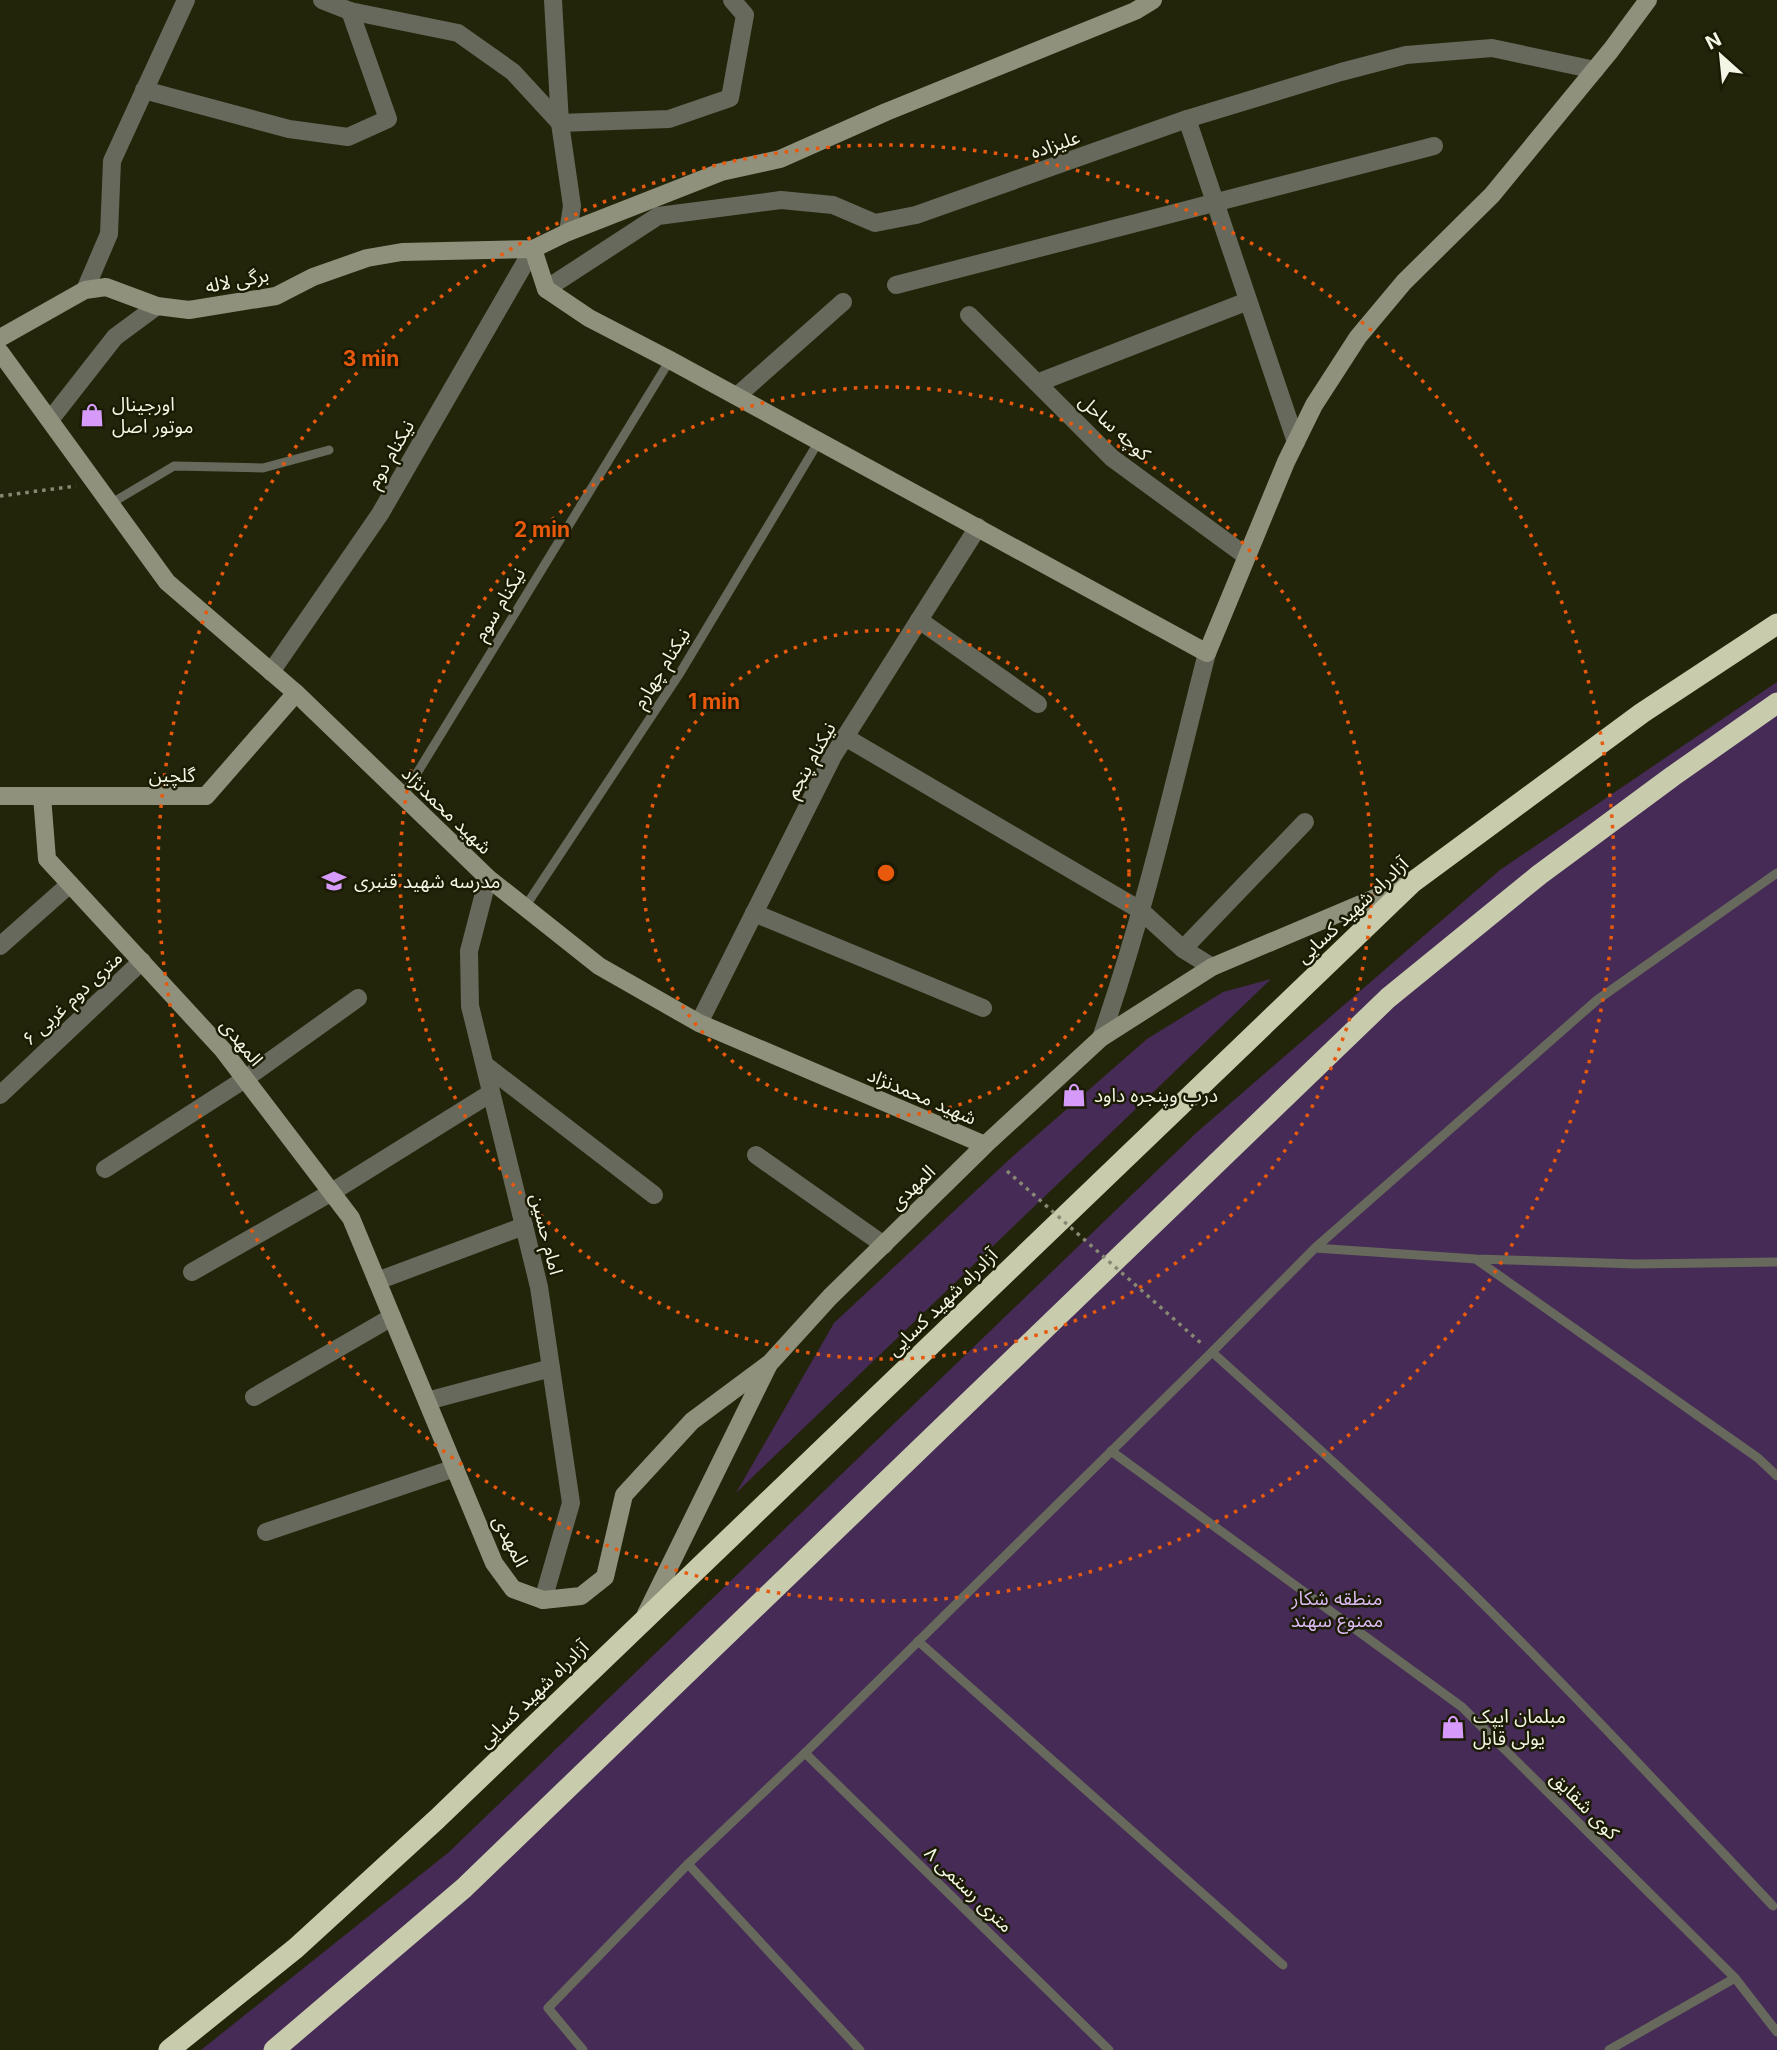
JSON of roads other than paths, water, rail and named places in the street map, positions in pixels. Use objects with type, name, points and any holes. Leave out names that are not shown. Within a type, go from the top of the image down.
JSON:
[{"type":"highway","name":"آزادراه شهید کسایی","points":[[169,2050],[296,1948],[437,1819],[1413,882],[1642,713],[1777,624]]},
{"type":"highway","points":[[274,2050],[464,1888],[1388,998],[1539,875],[1777,703]]},
{"type":"street","points":[[0,338],[85,290],[109,234],[112,161],[186,0]]},
{"type":"street","points":[[322,0],[350,11],[458,33],[513,72],[560,123],[669,119],[730,98],[745,15],[732,0]]},
{"type":"street","points":[[553,0],[560,123],[572,205],[568,232]]},
{"type":"street","points":[[1153,0],[1135,11],[886,112],[780,159],[721,172],[568,232],[533,249],[546,289],[589,318],[670,359],[1207,653]]},
{"type":"street","points":[[1101,1038],[1120,984],[1207,653],[1246,556],[1314,405],[1358,337],[1404,282],[1492,195],[1595,70],[1648,0]]},
{"type":"street","points":[[144,90],[289,129],[348,137],[388,119],[350,11]]},
{"type":"street","name":"علیزاده","points":[[546,289],[658,216],[781,200],[832,205],[875,223],[916,215],[1187,119],[1406,55],[1492,48],[1595,70]]},
{"type":"street","points":[[1187,119],[1296,442]]},
{"type":"street","points":[[895,285],[1434,146]]},
{"type":"street","name":"برگی لاله","points":[[85,290],[106,288],[157,306],[189,310],[276,296],[313,277],[367,258],[402,252],[533,249]]},
{"type":"street","name":"نیکنام دوم","points":[[271,672],[380,514],[533,249]]},
{"type":"street","points":[[1038,383],[1248,301]]},
{"type":"street","points":[[737,396],[843,302]]},
{"type":"street","points":[[50,420],[115,337],[157,306]]},
{"type":"street","name":"کوچه ساحل","points":[[969,315],[1112,458],[1246,556]]},
{"type":"street","name":"شهید محمدنژاد","points":[[0,352],[167,582],[296,693],[488,878],[599,966],[699,1023],[985,1145]]},
{"type":"street","name":"نیکنام پنجم","points":[[699,1023],[833,756],[978,527]]},
{"type":"street","points":[[919,620],[1038,704]]},
{"type":"street","name":"گلچین","points":[[0,796],[206,796],[296,693]]},
{"type":"street","points":[[845,737],[1140,910],[1183,949],[1212,967]]},
{"type":"street","name":"المهدی","points":[[42,796],[47,859],[223,1050],[351,1217],[494,1563],[513,1589],[543,1600],[581,1596],[605,1577],[624,1495],[692,1421],[770,1363],[830,1297],[985,1145],[1101,1038],[1212,967],[1413,882]]},
{"type":"street","points":[[1183,949],[1305,822]]},
{"type":"street","name":"امام حسین","points":[[488,878],[469,951],[470,1006],[539,1287],[571,1503],[543,1600]]},
{"type":"street","points":[[0,946],[70,884]]},
{"type":"street","points":[[754,913],[983,1008]]},
{"type":"street","name":"۶ متری دوم غربی","points":[[0,1094],[142,961]]},
{"type":"street","points":[[105,1169],[246,1079],[358,998]]},
{"type":"street","points":[[485,1065],[654,1195]]},
{"type":"street","points":[[192,1272],[332,1192],[491,1093]]},
{"type":"street","points":[[756,1155],[884,1245]]},
{"type":"street","points":[[377,1281],[524,1226]]},
{"type":"street","points":[[254,1397],[392,1317]]},
{"type":"street","points":[[642,1621],[770,1363]]},
{"type":"street","points":[[427,1401],[551,1368]]},
{"type":"street","points":[[266,1532],[455,1468]]},
{"type":"lane","name":"نیکنام سوم","points":[[403,796],[670,359]]},
{"type":"lane","name":"نیکنام چهارم","points":[[525,907],[680,673],[819,441]]},
{"type":"lane","points":[[110,504],[174,466],[263,468],[329,450]]},
{"type":"lane","points":[[583,2050],[548,2008],[688,1864],[805,1753],[1315,1248],[1597,1000],[1777,873]]},
{"type":"lane","points":[[1315,1248],[1476,1259],[1637,1264],[1777,1262]]},
{"type":"lane","points":[[1476,1259],[1758,1458],[1777,1476]]},
{"type":"lane","points":[[1212,1352],[1345,1472],[1463,1584],[1773,1906]]},
{"type":"lane","name":"کوی شقایق","points":[[1111,1451],[1462,1707],[1735,1978],[1777,2032]]},
{"type":"lane","points":[[918,1641],[1283,1965]]},
{"type":"lane","name":"۸ متری رستمی","points":[[805,1753],[1109,2050]]},
{"type":"lane","points":[[688,1864],[860,2050]]},
{"type":"lane","points":[[1609,2050],[1735,1978]]},
{"type":"place","name":"اورجینال موتور اصل","points":[[92,415]]},
{"type":"place","name":"مدرسه شهید قنبری","points":[[334,881]]},
{"type":"place","name":"درب وپنجره داود","points":[[1074,1095]]},
{"type":"place","name":"مبلمان ایپک یولی قابل","points":[[1453,1727]]},
{"type":"park label","name":"منطقه شکار ممنوع سهند","points":[[1337,1609]]}]
